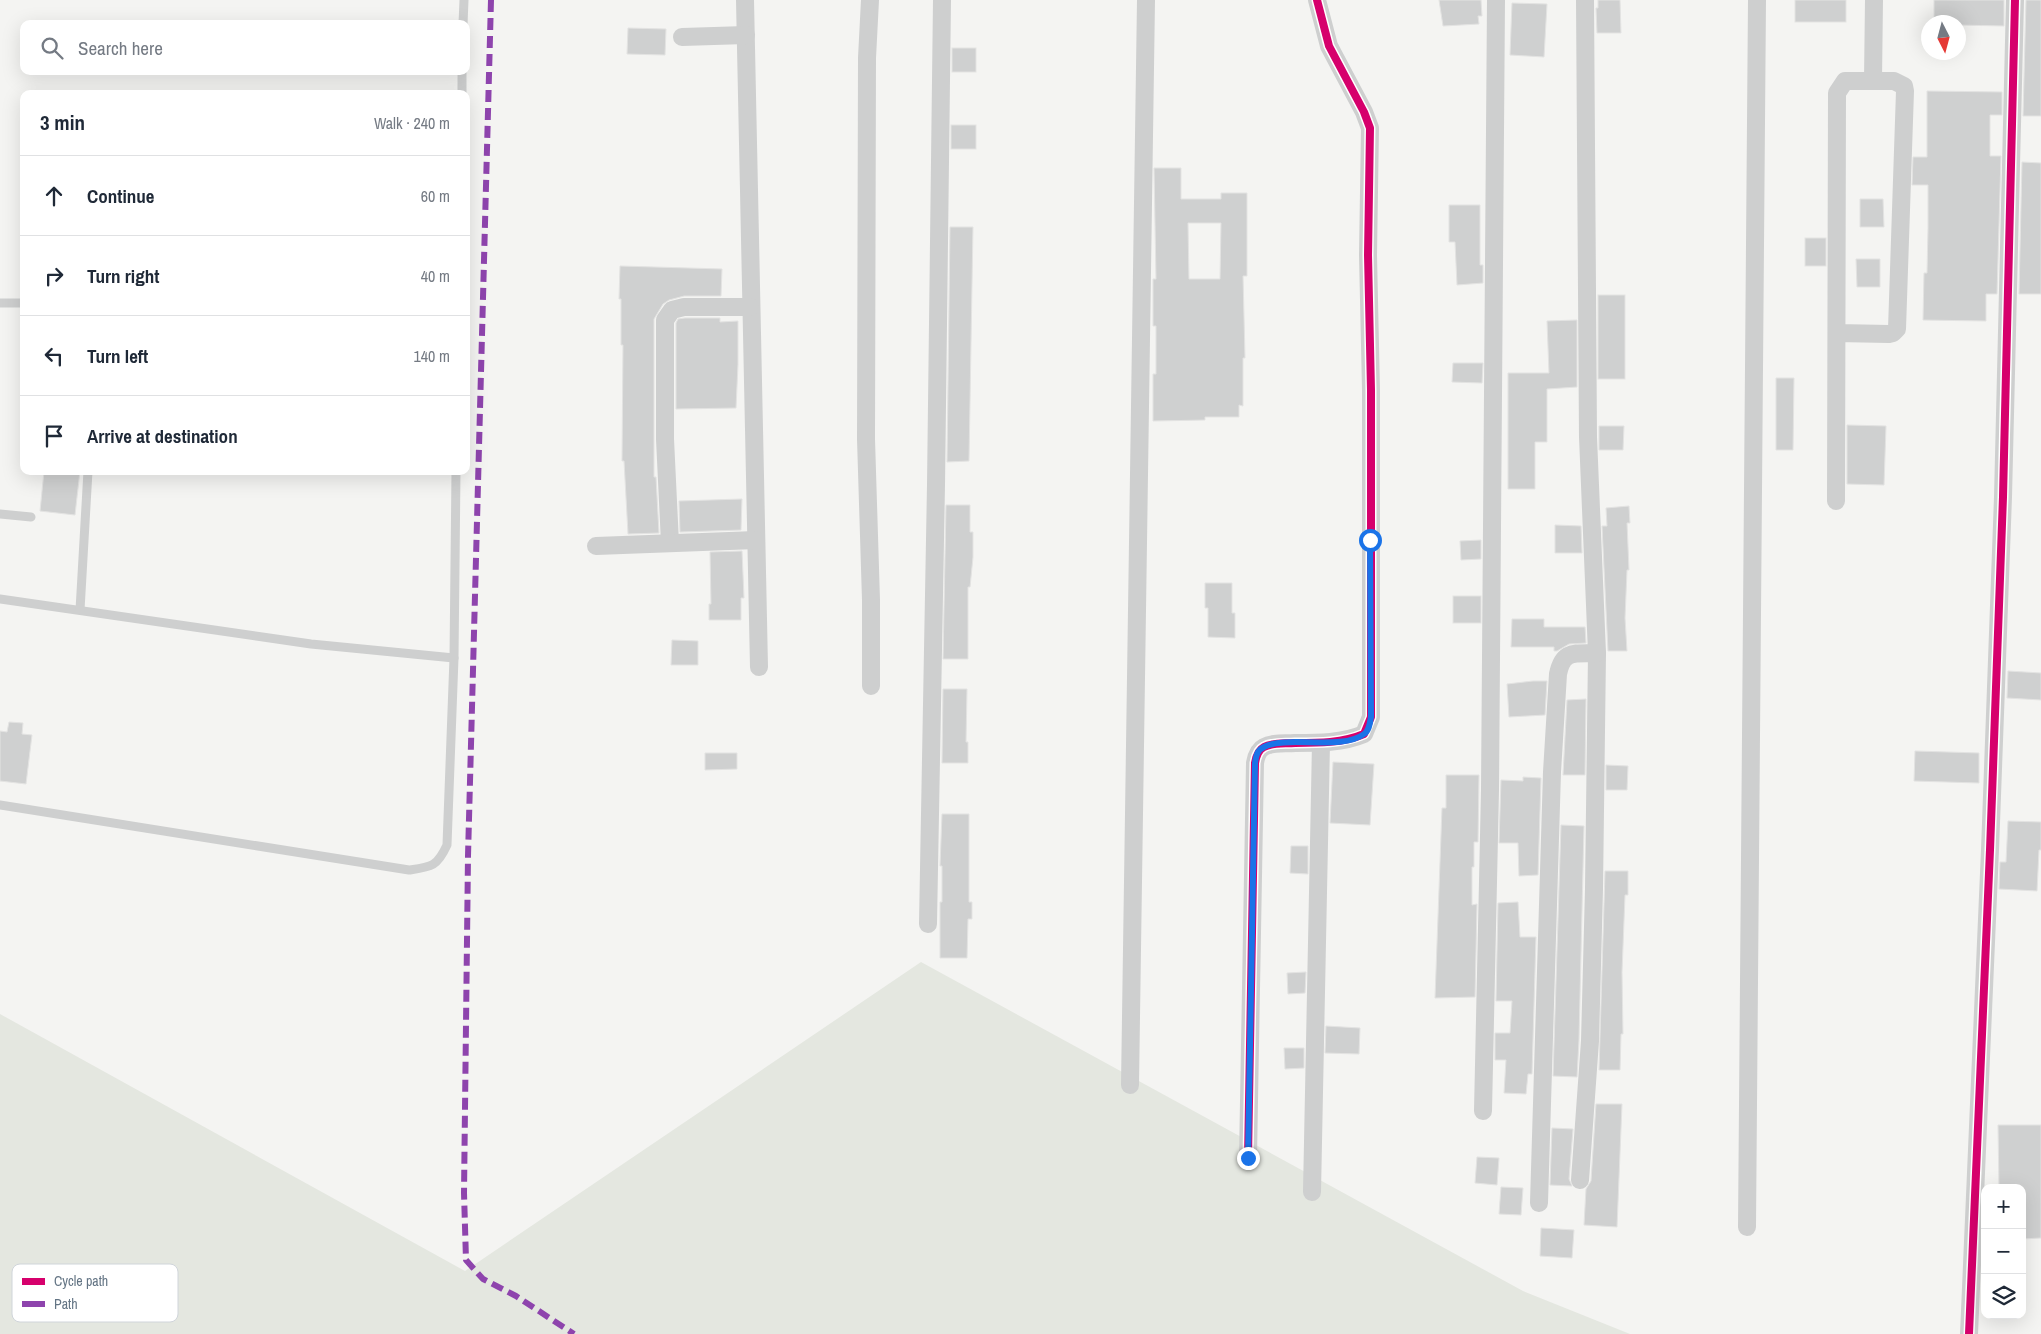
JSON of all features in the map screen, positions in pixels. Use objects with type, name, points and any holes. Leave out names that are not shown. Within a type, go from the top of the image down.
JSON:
[{"type":"street","points":[[745,0],[759,667]]},
{"type":"street","points":[[870,0],[867,58],[866,439],[871,600],[871,686]]},
{"type":"street","points":[[928,924],[942,0]]},
{"type":"street","points":[[1130,1085],[1146,0]]},
{"type":"street","points":[[1248,1158],[1255,763],[1257,753],[1263,747],[1274,744],[1321,743],[1353,739],[1364,734],[1371,717],[1371,390],[1368,256],[1370,128],[1364,112],[1329,46],[1317,0]]},
{"type":"street","points":[[1483,1111],[1490,790],[1496,0]]},
{"type":"street","points":[[1580,1180],[1590,1041],[1594,889],[1596,653],[1588,437],[1586,0]]},
{"type":"street","points":[[1746,1227],[1757,0]]},
{"type":"street","points":[[1873,80],[1874,0]]},
{"type":"street","points":[[1969,1334],[1990,860],[2002,507],[2015,0]]},
{"type":"street","points":[[682,37],[746,35]]},
{"type":"street","points":[[1836,501],[1837,93],[1845,82],[1873,80],[1900,83],[1904,86],[1905,90],[1898,324],[1893,334],[1837,333]]},
{"type":"street","points":[[670,543],[666,439],[665,320],[672,310],[684,307],[750,307]]},
{"type":"street","points":[[596,546],[756,540]]},
{"type":"street","points":[[1539,1203],[1551,781],[1557,683],[1560,662],[1566,656],[1596,653]]},
{"type":"street","points":[[1312,1192],[1321,743]]},
{"type":"lane","points":[[463,20],[464,0]]},
{"type":"lane","points":[[462,75],[462,90]]},
{"type":"lane","points":[[0,303],[20,303]]},
{"type":"lane","points":[[80,610],[88,475]]},
{"type":"lane","points":[[0,805],[409,870],[430,867],[440,859],[447,845],[454,658],[456,475]]},
{"type":"lane","points":[[0,514],[31,517]]},
{"type":"lane","points":[[0,599],[311,644],[454,658]]},
{"type":"shaded area","points":[[921,962],[1523,1291],[1630,1334],[0,1334],[0,1014],[465,1271]]},
{"type":"building","points":[[1439,0],[1481,0],[1482,16],[1478,16],[1479,24],[1443,26]]},
{"type":"building","points":[[1598,0],[1620,0],[1621,33],[1597,33],[1596,8],[1598,8]]},
{"type":"building","points":[[1795,0],[1846,0],[1846,22],[1795,22]]},
{"type":"building","points":[[1934,0],[2004,0],[2004,26],[1966,25],[1966,15],[1934,15]]},
{"type":"building","points":[[2026,0],[2041,0],[2041,116],[2023,116]]},
{"type":"building","points":[[1512,3],[1547,4],[1544,57],[1510,55]]},
{"type":"building","points":[[628,28],[666,29],[665,55],[627,54]]},
{"type":"building","points":[[952,48],[976,48],[976,72],[952,72]]},
{"type":"building","points":[[1927,91],[2002,92],[2002,115],[1990,115],[1990,156],[2001,156],[1997,294],[1986,294],[1986,321],[1923,320],[1924,273],[1927,273],[1928,185],[1912,185],[1913,157],[1927,157]]},
{"type":"building","points":[[951,125],[976,125],[976,149],[951,149]]},
{"type":"building","points":[[2022,162],[2041,163],[2041,294],[2019,294]]},
{"type":"building","points":[[1154,168],[1181,168],[1181,199],[1221,199],[1221,193],[1247,193],[1247,276],[1243,276],[1245,358],[1243,358],[1243,406],[1239,405],[1239,417],[1205,417],[1205,420],[1153,421],[1153,374],[1156,374],[1156,326],[1153,326],[1153,279],[1156,279]],"holes":[[[1188,223],[1221,223],[1220,279],[1189,279]]]},
{"type":"building","points":[[1860,199],[1883,199],[1884,227],[1860,227]]},
{"type":"building","points":[[1449,205],[1480,205],[1480,265],[1483,265],[1483,283],[1457,285],[1455,242],[1449,242]]},
{"type":"building","points":[[950,227],[973,227],[969,461],[947,462]]},
{"type":"building","points":[[1805,238],[1826,238],[1826,266],[1805,266]]},
{"type":"building","points":[[1856,259],[1880,259],[1880,287],[1857,287]]},
{"type":"building","points":[[620,266],[722,269],[721,296],[684,296],[669,300],[663,304],[654,319],[654,477],[656,477],[659,533],[628,534],[624,461],[622,461],[623,345],[621,345],[621,299],[619,299]]},
{"type":"building","points":[[1598,295],[1625,295],[1625,379],[1598,379]]},
{"type":"building","points":[[720,318],[720,322],[738,321],[736,408],[676,409],[676,323],[678,319]]},
{"type":"building","points":[[1577,320],[1577,387],[1547,389],[1547,442],[1535,442],[1535,489],[1508,489],[1508,373],[1549,373],[1547,321]]},
{"type":"building","points":[[1453,363],[1483,363],[1482,383],[1452,382]]},
{"type":"building","points":[[1776,378],[1794,378],[1793,450],[1776,450]]},
{"type":"building","points":[[1847,425],[1886,426],[1884,485],[1847,484]]},
{"type":"building","points":[[1599,426],[1624,426],[1623,450],[1599,450]]},
{"type":"building","points":[[44,475],[80,475],[75,515],[40,511]]},
{"type":"building","points":[[742,499],[741,530],[680,532],[679,501]]},
{"type":"building","points":[[946,505],[970,505],[970,532],[973,532],[973,557],[970,587],[968,587],[968,659],[943,659]]},
{"type":"building","points":[[1629,506],[1630,523],[1627,523],[1629,570],[1627,570],[1625,618],[1627,651],[1608,651],[1602,526],[1607,526],[1606,508]]},
{"type":"building","points":[[1555,525],[1581,526],[1582,553],[1555,553]]},
{"type":"building","points":[[1481,540],[1481,559],[1461,560],[1460,541]]},
{"type":"building","points":[[742,551],[744,598],[741,598],[741,620],[709,620],[709,604],[711,604],[710,552]]},
{"type":"building","points":[[1205,583],[1232,583],[1232,613],[1235,613],[1235,638],[1208,637],[1208,608],[1205,608]]},
{"type":"building","points":[[1453,596],[1481,596],[1481,623],[1453,623]]},
{"type":"building","points":[[1512,619],[1544,619],[1544,627],[1585,627],[1586,643],[1569,644],[1557,651],[1554,651],[1554,647],[1511,647]]},
{"type":"building","points":[[672,640],[698,641],[698,665],[671,665]]},
{"type":"building","points":[[2008,671],[2041,673],[2041,700],[2007,698]]},
{"type":"building","points":[[1547,681],[1545,715],[1509,717],[1507,684]]},
{"type":"building","points":[[943,689],[967,689],[966,742],[968,742],[968,763],[942,763]]},
{"type":"building","points":[[1586,699],[1585,775],[1563,775],[1567,700]]},
{"type":"building","points":[[9,722],[23,723],[22,734],[32,735],[26,784],[0,781],[0,731],[7,732]]},
{"type":"building","points":[[1915,751],[1979,753],[1979,783],[1914,781]]},
{"type":"building","points":[[705,753],[737,753],[737,769],[705,770]]},
{"type":"building","points":[[1333,762],[1374,764],[1370,825],[1330,823]]},
{"type":"building","points":[[1606,765],[1628,766],[1627,790],[1606,790]]},
{"type":"building","points":[[1446,775],[1479,775],[1478,842],[1474,842],[1474,867],[1472,867],[1472,905],[1477,904],[1475,997],[1435,998],[1442,808],[1446,808]]},
{"type":"building","points":[[1523,777],[1541,778],[1538,875],[1519,876],[1518,843],[1499,843],[1501,780],[1523,781]]},
{"type":"building","points":[[942,814],[969,814],[969,902],[972,902],[972,919],[968,919],[967,958],[940,958]]},
{"type":"building","points":[[2008,821],[2041,822],[2041,850],[2039,850],[2037,891],[1999,889],[2000,862],[2006,862]]},
{"type":"building","points":[[1561,825],[1584,826],[1577,1077],[1553,1076]]},
{"type":"building","points":[[1291,846],[1308,846],[1308,874],[1290,873]]},
{"type":"building","points":[[1605,871],[1628,871],[1628,895],[1625,895],[1622,972],[1623,1034],[1621,1034],[1620,1070],[1599,1070]]},
{"type":"building","points":[[1518,902],[1520,937],[1536,937],[1532,1074],[1528,1074],[1526,1094],[1504,1093],[1506,1060],[1495,1060],[1495,1033],[1510,1033],[1512,1001],[1496,1001],[1498,903]]},
{"type":"building","points":[[1306,972],[1305,993],[1288,994],[1287,973]]},
{"type":"building","points":[[1326,1026],[1360,1028],[1359,1054],[1325,1053]]},
{"type":"building","points":[[1284,1048],[1304,1048],[1304,1068],[1285,1069]]},
{"type":"building","points":[[1596,1104],[1622,1104],[1617,1227],[1584,1225],[1586,1189],[1591,1181]]},
{"type":"building","points":[[1998,1125],[2041,1125],[2041,1238],[2026,1239],[2026,1184],[1999,1184]]},
{"type":"building","points":[[1552,1128],[1573,1129],[1569,1179],[1572,1186],[1550,1185]]},
{"type":"building","points":[[1477,1157],[1499,1158],[1497,1185],[1475,1183]]},
{"type":"building","points":[[1501,1187],[1523,1188],[1521,1215],[1499,1214]]},
{"type":"building","points":[[1541,1228],[1574,1230],[1572,1258],[1540,1256]]},
{"type":"marked path","points":[[491,0],[468,856],[464,1193],[466,1260],[483,1279],[516,1296],[574,1334]]},
{"type":"cycle path","points":[[1248,1158],[1256,758],[1262,748],[1271,744],[1330,742],[1356,737],[1364,734],[1371,717],[1371,390],[1368,255],[1370,128],[1364,112],[1329,46],[1317,0]]},
{"type":"cycle path","points":[[1969,1334],[2003,497],[2015,0]]},
{"type":"route","points":[[1248,1158],[1255,763],[1257,753],[1263,747],[1274,744],[1321,743],[1353,739],[1364,734],[1369,725],[1371,717],[1370,540]]}]
